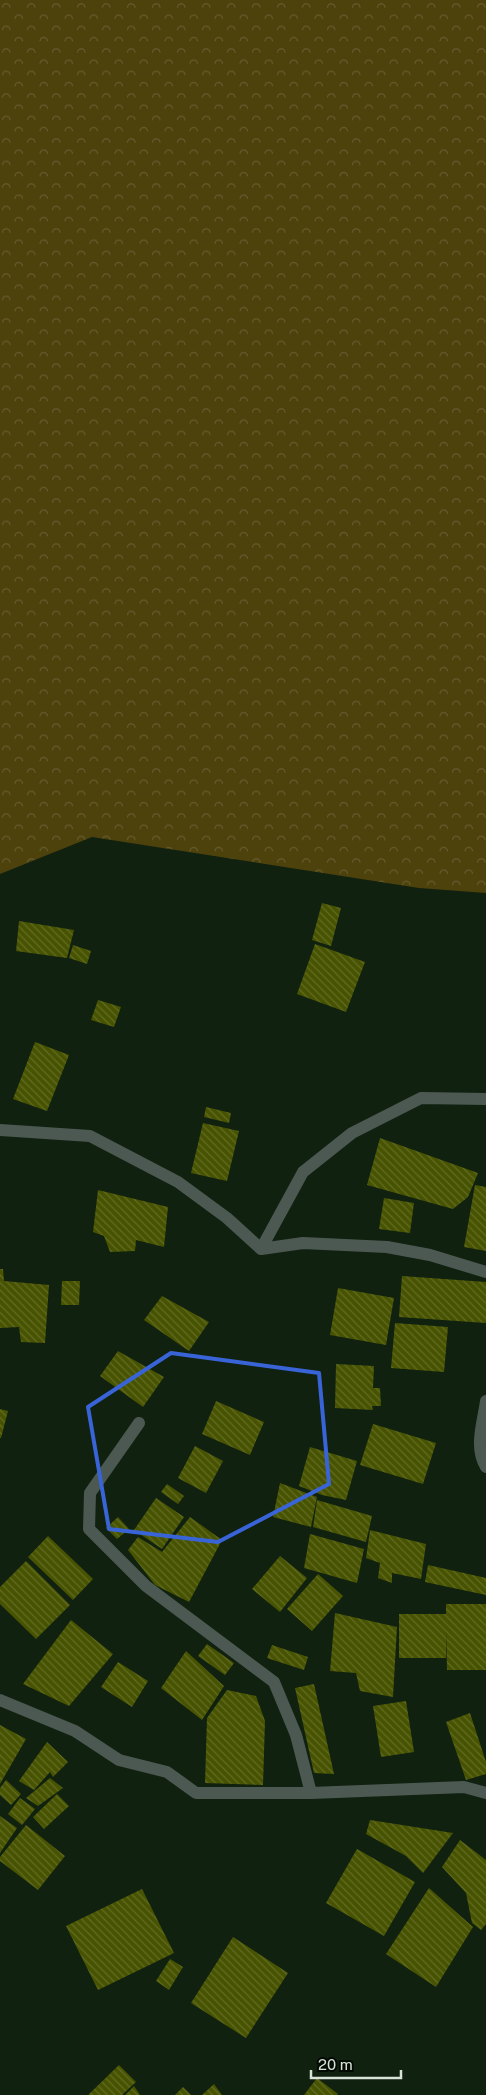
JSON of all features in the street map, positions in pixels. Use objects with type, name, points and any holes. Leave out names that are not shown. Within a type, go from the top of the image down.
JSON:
[{"type":"street","points":[[261,1249],[303,1172],[352,1133],[421,1098],[486,1099]]},
{"type":"street","points":[[0,1130],[90,1136],[178,1182],[227,1218],[261,1249]]},
{"type":"street","points":[[261,1249],[303,1243],[387,1247],[430,1255],[486,1272]]},
{"type":"street","points":[[486,1401],[479,1446],[481,1458],[486,1467]]},
{"type":"street","points":[[139,1423],[90,1493],[89,1529],[146,1586],[274,1682],[296,1735],[311,1793]]},
{"type":"street","points":[[0,1700],[75,1731],[119,1760],[167,1772],[196,1793],[311,1793],[464,1787],[486,1793]]},
{"type":"highlighted area","points":[[171,1353],[319,1373],[329,1484],[218,1542],[109,1529],[88,1407]]},
{"type":"green space","points":[[0,0],[486,0],[486,893],[419,888],[92,837],[0,874]]},
{"type":"building","points":[[322,903],[341,908],[331,946],[312,940]]},
{"type":"building","points":[[19,921],[74,930],[67,958],[16,951]]},
{"type":"building","points":[[315,944],[365,962],[346,1012],[297,994]]},
{"type":"building","points":[[73,945],[91,951],[87,964],[69,958]]},
{"type":"building","points":[[98,1000],[121,1007],[114,1027],[91,1020]]},
{"type":"building","points":[[35,1042],[69,1055],[47,1111],[13,1099]]},
{"type":"building","points":[[206,1107],[231,1113],[229,1123],[204,1117]]},
{"type":"building","points":[[203,1123],[239,1131],[227,1181],[191,1173]]},
{"type":"building","points":[[380,1138],[478,1173],[468,1197],[453,1209],[367,1185]]},
{"type":"building","points":[[475,1185],[486,1187],[486,1251],[464,1247]]},
{"type":"building","points":[[98,1190],[168,1207],[164,1247],[136,1240],[135,1251],[110,1252],[104,1236],[93,1232]]},
{"type":"building","points":[[384,1198],[414,1203],[410,1233],[379,1229]]},
{"type":"building","points":[[0,1269],[3,1269],[4,1281],[49,1285],[45,1343],[21,1342],[19,1327],[0,1328]]},
{"type":"building","points":[[402,1276],[486,1282],[486,1323],[399,1317]]},
{"type":"building","points":[[62,1281],[80,1281],[79,1305],[61,1305]]},
{"type":"building","points":[[338,1288],[394,1298],[386,1345],[330,1335]]},
{"type":"building","points":[[162,1296],[209,1322],[189,1351],[144,1320]]},
{"type":"building","points":[[395,1323],[448,1327],[444,1372],[391,1368]]},
{"type":"building","points":[[118,1351],[164,1377],[143,1407],[100,1376]]},
{"type":"building","points":[[336,1364],[374,1366],[373,1388],[380,1388],[381,1406],[372,1406],[373,1410],[335,1408]]},
{"type":"building","points":[[216,1401],[264,1422],[250,1455],[202,1434]]},
{"type":"building","points":[[0,1409],[8,1411],[1,1438],[0,1438]]},
{"type":"building","points":[[373,1424],[436,1443],[423,1484],[360,1465]]},
{"type":"building","points":[[195,1446],[223,1461],[206,1493],[178,1478]]},
{"type":"building","points":[[310,1447],[357,1461],[346,1500],[322,1495],[299,1486]]},
{"type":"building","points":[[280,1483],[317,1497],[311,1527],[273,1517]]},
{"type":"building","points":[[167,1484],[184,1496],[178,1504],[161,1492]]},
{"type":"building","points":[[156,1498],[184,1517],[162,1549],[134,1530]]},
{"type":"building","points":[[317,1500],[372,1516],[366,1542],[313,1527]]},
{"type":"building","points":[[118,1517],[129,1529],[117,1539],[106,1528]]},
{"type":"building","points":[[190,1517],[222,1540],[189,1602],[155,1585],[128,1550],[138,1537],[162,1552]]},
{"type":"building","points":[[370,1530],[426,1544],[421,1579],[392,1573],[392,1583],[378,1578],[380,1563],[366,1558]]},
{"type":"building","points":[[310,1534],[364,1549],[357,1583],[304,1568]]},
{"type":"building","points":[[48,1536],[93,1579],[73,1600],[28,1557]]},
{"type":"building","points":[[280,1556],[307,1578],[280,1612],[252,1589]]},
{"type":"building","points":[[26,1561],[70,1605],[36,1639],[0,1604],[0,1587]]},
{"type":"building","points":[[428,1565],[486,1578],[486,1595],[425,1582]]},
{"type":"building","points":[[318,1574],[343,1596],[312,1631],[287,1609]]},
{"type":"building","points":[[446,1604],[486,1604],[486,1670],[447,1670],[446,1631],[446,1658],[399,1658],[399,1614],[446,1614]]},
{"type":"building","points":[[335,1613],[397,1627],[393,1697],[360,1691],[356,1673],[330,1671]]},
{"type":"building","points":[[71,1620],[113,1654],[69,1706],[23,1684]]},
{"type":"building","points":[[207,1644],[234,1663],[225,1675],[198,1656]]},
{"type":"building","points":[[272,1645],[308,1657],[304,1670],[267,1658]]},
{"type":"building","points":[[186,1651],[224,1686],[202,1720],[161,1688]]},
{"type":"building","points":[[118,1662],[148,1681],[132,1707],[101,1687]]},
{"type":"building","points":[[314,1684],[334,1774],[314,1773],[295,1688]]},
{"type":"building","points":[[227,1690],[256,1696],[265,1721],[263,1785],[205,1783],[207,1718]]},
{"type":"building","points":[[406,1701],[414,1752],[381,1757],[373,1706]]},
{"type":"building","points":[[470,1713],[486,1762],[486,1774],[466,1780],[446,1722]]},
{"type":"building","points":[[0,1725],[26,1739],[0,1784]]},
{"type":"building","points":[[47,1742],[68,1762],[53,1777],[50,1772],[34,1790],[19,1781]]},
{"type":"building","points":[[50,1778],[63,1788],[38,1806],[26,1798]]},
{"type":"building","points":[[6,1780],[21,1794],[11,1805],[0,1795],[0,1788]]},
{"type":"building","points":[[57,1794],[69,1806],[44,1829],[33,1817]]},
{"type":"building","points":[[20,1798],[35,1809],[22,1825],[8,1814]]},
{"type":"building","points":[[0,1816],[17,1828],[0,1853]]},
{"type":"building","points":[[370,1820],[453,1833],[423,1873],[406,1856],[366,1834]]},
{"type":"building","points":[[26,1825],[65,1856],[38,1890],[0,1861],[0,1857]]},
{"type":"building","points":[[460,1840],[486,1860],[486,1924],[481,1930],[472,1923],[466,1893],[442,1867]]},
{"type":"building","points":[[357,1849],[415,1882],[384,1936],[326,1903]]},
{"type":"building","points":[[429,1888],[473,1927],[436,1987],[386,1954]]},
{"type":"building","points":[[142,1889],[174,1953],[98,1990],[66,1926]]},
{"type":"building","points":[[233,1937],[288,1973],[246,2038],[191,2003]]},
{"type":"building","points":[[170,1959],[183,1967],[169,1990],[156,1981]]},
{"type":"building","points":[[119,2065],[136,2082],[122,2095],[88,2095]]},
{"type":"building","points":[[317,2078],[338,2094],[304,2095]]},
{"type":"building","points":[[214,2084],[222,2095],[202,2095]]},
{"type":"building","points":[[134,2086],[140,2095],[125,2095]]},
{"type":"building","points":[[183,2087],[191,2095],[175,2095]]}]
